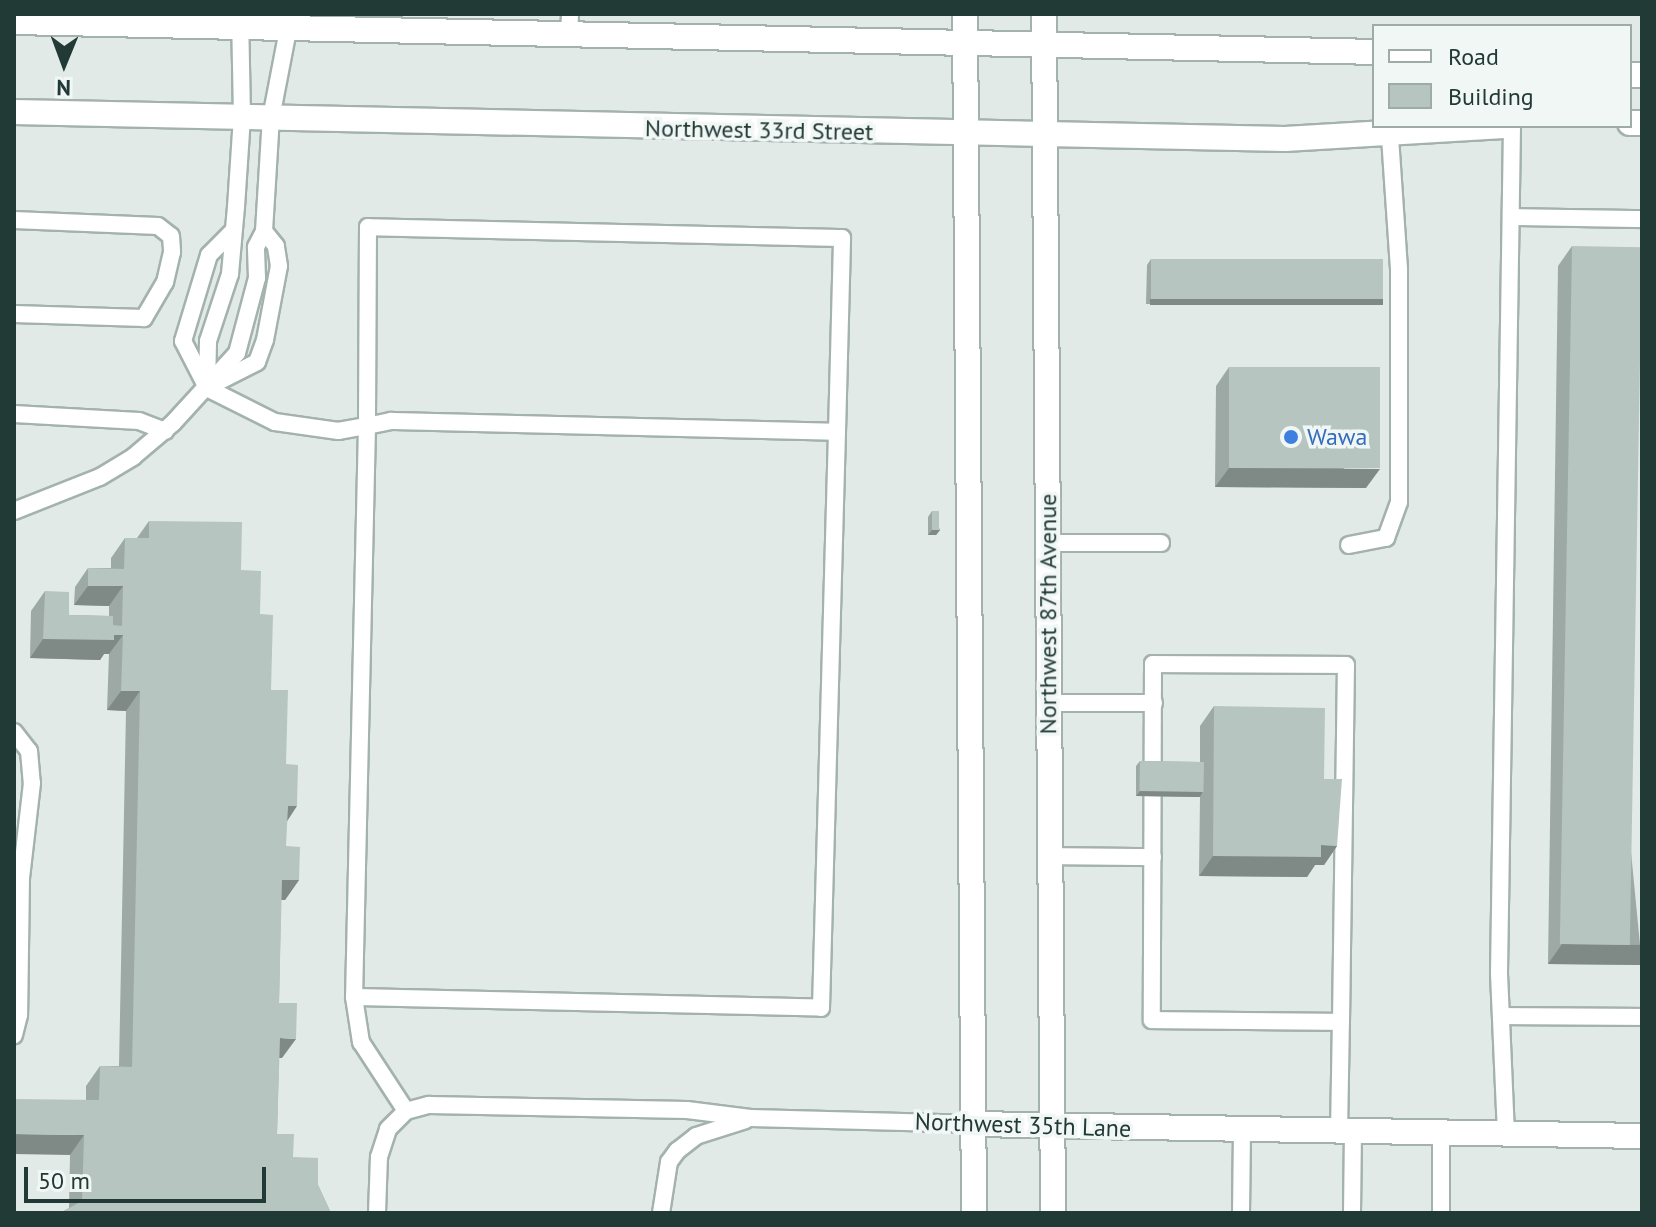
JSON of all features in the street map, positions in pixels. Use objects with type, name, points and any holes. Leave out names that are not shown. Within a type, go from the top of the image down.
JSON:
[{"type":"street","points":[[965,14],[974,1213]]},
{"type":"street","name":"Northwest 87th Avenue","points":[[1044,14],[1053,1213]]},
{"type":"street","points":[[27,19],[570,24],[965,43],[1372,52]]},
{"type":"street","name":"Northwest 33rd Street","points":[[14,112],[1045,136],[1390,136],[1481,128]]},
{"type":"street","name":"Northwest 35th Lane","points":[[974,1124],[1642,1136]]},
{"type":"lane","points":[[207,388],[208,341],[230,274],[242,117],[240,20]]},
{"type":"lane","points":[[14,511],[112,471],[165,431],[237,353],[257,278],[256,247],[264,231],[271,118],[290,21]]},
{"type":"lane","points":[[1506,1134],[1502,1016],[1512,128]]},
{"type":"lane","points":[[1349,545],[1386,538],[1397,516],[1398,327],[1390,136]]},
{"type":"lane","points":[[1511,217],[1642,219]]},
{"type":"lane","points":[[14,220],[147,223],[167,230],[172,252],[159,296],[144,318],[14,314]]},
{"type":"lane","points":[[354,997],[821,1008],[842,238],[368,227],[367,426],[354,997],[361,1042],[406,1111],[384,1139],[377,1209]]},
{"type":"lane","points":[[233,231],[209,255],[183,341],[207,388],[275,422],[338,431],[391,421],[837,432]]},
{"type":"lane","points":[[207,388],[257,362],[278,285],[276,246],[264,231]]},
{"type":"lane","points":[[14,414],[139,421],[165,431]]},
{"type":"lane","points":[[1047,543],[1161,543]]},
{"type":"lane","points":[[1341,1022],[1152,1020],[1153,664],[1346,665],[1341,1022],[1352,1213]]},
{"type":"lane","points":[[1048,703],[1154,703]]},
{"type":"lane","points":[[14,732],[29,751],[32,783],[14,1035]]},
{"type":"lane","points":[[1049,856],[1153,857]]},
{"type":"lane","points":[[1502,1016],[1642,1017]]},
{"type":"lane","name":"Northwest 35th Lane","points":[[406,1111],[453,1104],[687,1110],[751,1118],[974,1124]]},
{"type":"lane","points":[[661,1211],[669,1162],[677,1151],[696,1136],[751,1118]]},
{"type":"lane","points":[[1241,1213],[1242,1130]]},
{"type":"lane","points":[[1441,1133],[1441,1213]]},
{"type":"building","points":[[1572,246],[1642,247],[1630,945],[1560,944]]},
{"type":"building","points":[[1151,259],[1383,259],[1383,299],[1151,299]]},
{"type":"building","name":"Wawa","points":[[1229,367],[1380,367],[1380,468],[1229,468]]},
{"type":"building","points":[[932,511],[939,511],[939,530],[932,530]]},
{"type":"building","points":[[149,521],[242,522],[241,570],[261,571],[260,614],[273,615],[271,690],[288,690],[286,764],[298,765],[297,806],[288,806],[286,846],[300,847],[299,880],[282,880],[279,1003],[297,1003],[296,1039],[280,1038],[277,1134],[294,1134],[293,1157],[318,1158],[318,1185],[331,1213],[60,1213],[82,1201],[84,1135],[14,1134],[14,1099],[99,1100],[100,1066],[132,1067],[140,691],[121,691],[123,635],[114,635],[114,640],[43,639],[45,591],[69,592],[69,615],[113,616],[113,625],[122,626],[123,586],[88,586],[88,568],[124,569],[125,538],[149,538]]},
{"type":"building","points":[[1214,706],[1325,708],[1324,779],[1342,779],[1337,846],[1321,845],[1321,857],[1213,856]]},
{"type":"building","points":[[1140,761],[1204,762],[1203,792],[1139,791]]},
{"type":"place","name":"Wawa","points":[[1291,437]]}]
